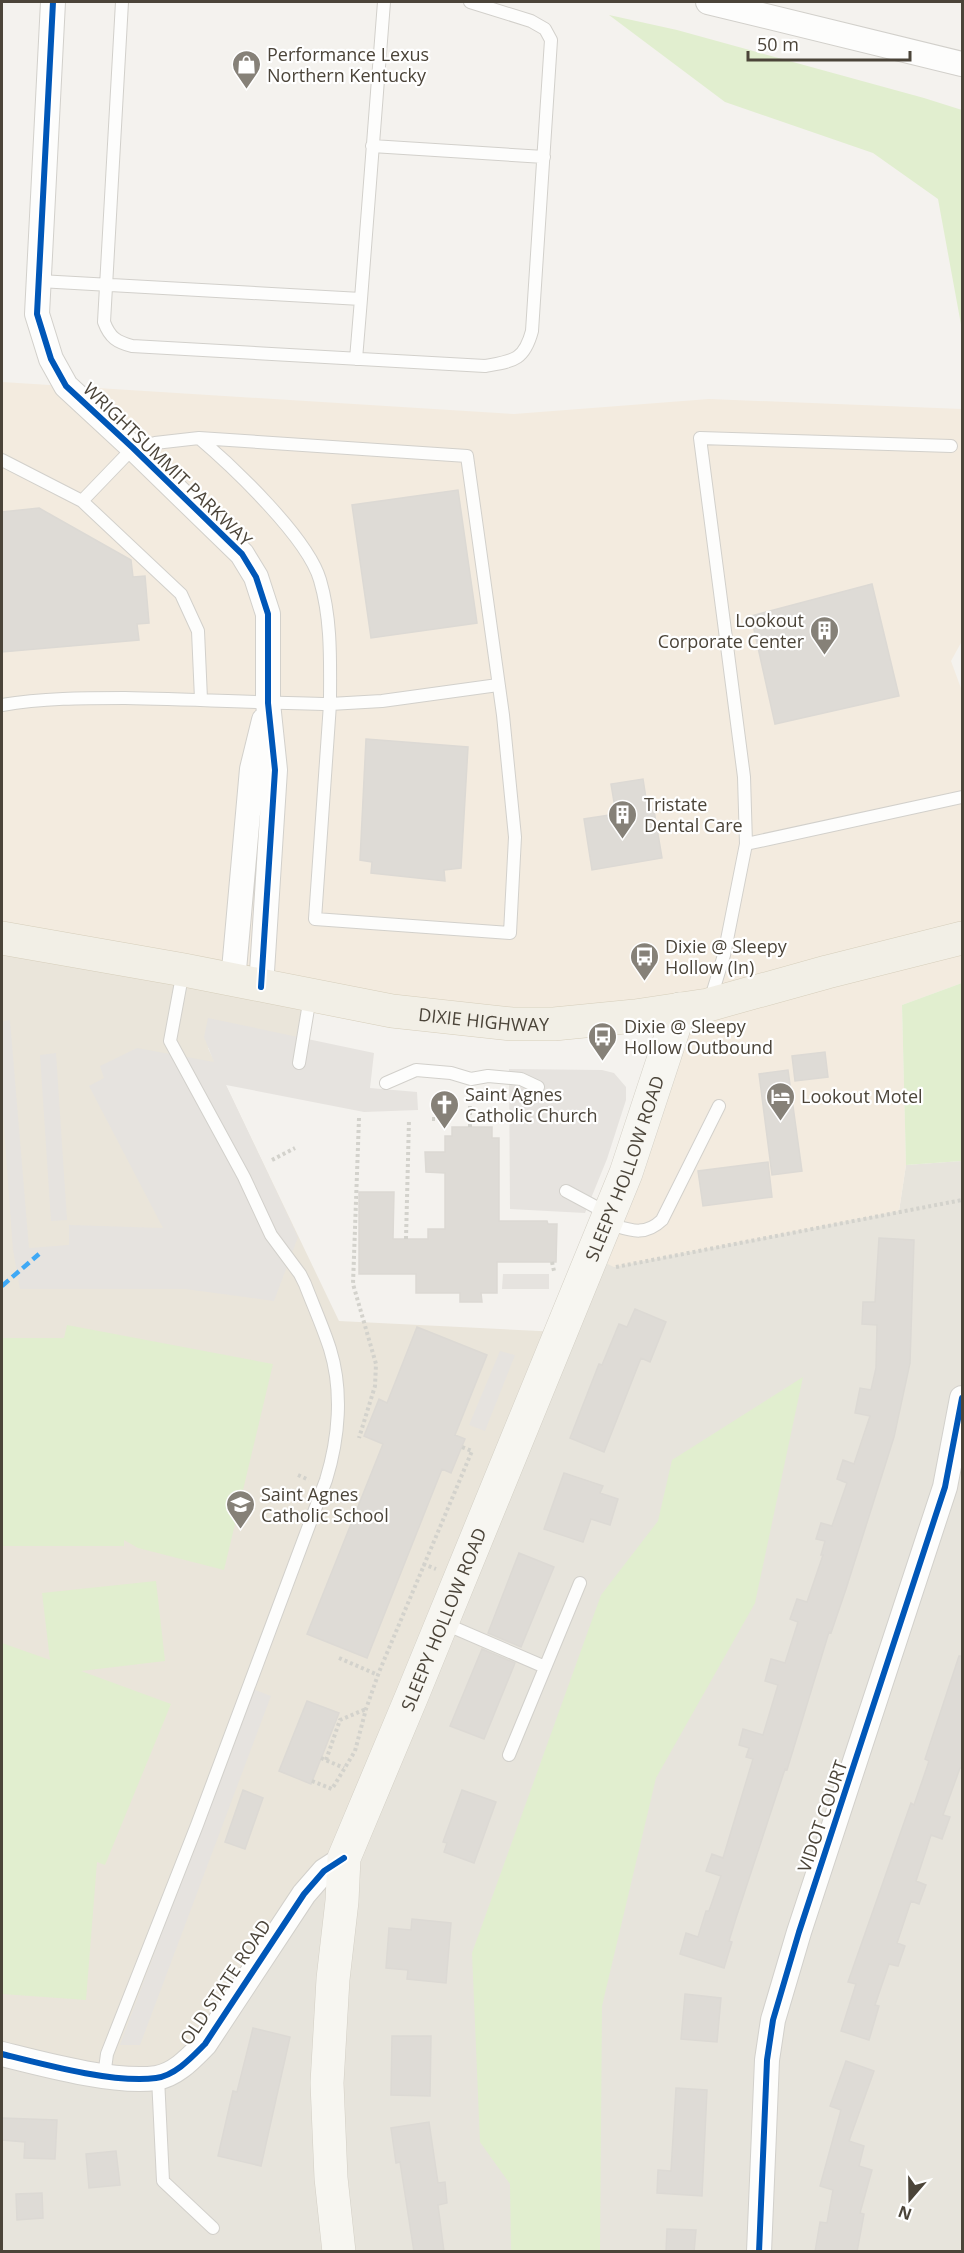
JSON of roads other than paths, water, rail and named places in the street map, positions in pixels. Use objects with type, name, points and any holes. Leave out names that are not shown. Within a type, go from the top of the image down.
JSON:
[{"type":"main road","name":"DIXIE HIGHWAY","points":[[2,938],[184,970],[392,1011],[512,1024],[554,1024],[694,1007],[963,938]]},
{"type":"main road","name":"SLEEPY HOLLOW ROAD","points":[[339,2252],[331,2178],[327,2083],[332,1991],[342,1901],[344,1858],[694,1007]]},
{"type":"street","name":"WRIGHTSUMMIT PARKWAY","points":[[53,2],[37,314],[51,359],[66,386],[242,554],[256,577],[268,615],[268,703],[252,769],[247,984]]},
{"type":"street","points":[[708,2],[962,64]]},
{"type":"street","name":"VIDOT COURT","points":[[759,2252],[767,2060],[773,2020],[799,1932],[945,1487],[963,1398]]},
{"type":"street","name":"OLD STATE ROAD","points":[[2,2054],[104,2076],[158,2078],[174,2071],[189,2061],[205,2044],[304,1894],[324,1871],[344,1858]]},
{"type":"lane","points":[[122,2],[104,322],[108,334],[117,342],[132,346],[485,366],[511,362],[527,348],[532,331],[551,40],[545,29],[531,21],[470,2]]},
{"type":"lane","points":[[356,359],[384,2]]},
{"type":"lane","points":[[372,146],[544,157]]},
{"type":"lane","points":[[39,280],[361,299]]},
{"type":"lane","points":[[82,501],[133,448],[155,443],[199,438],[467,456],[498,685],[515,837],[510,933],[315,919],[330,704],[329,618],[320,578],[300,541],[228,462],[199,438]]},
{"type":"lane","points":[[694,1007],[724,955],[746,844],[744,777],[700,438],[951,446]]},
{"type":"lane","points":[[2,460],[82,501],[181,594],[198,631],[201,699]]},
{"type":"lane","points":[[2,705],[92,698],[330,704],[382,701],[498,685]]},
{"type":"lane","points":[[746,844],[963,797]]},
{"type":"lane","points":[[104,2076],[107,2054],[197,1825],[324,1485],[333,1457],[336,1437],[338,1393],[330,1349],[305,1284],[271,1235],[244,1177],[170,1041],[184,970]]},
{"type":"lane","points":[[299,1063],[310,996]]},
{"type":"lane","points":[[386,1083],[416,1070],[451,1072],[471,1079],[488,1076],[520,1079],[538,1087]]},
{"type":"lane","points":[[566,1191],[607,1219],[638,1232],[652,1229],[662,1220],[719,1106]]},
{"type":"lane","points":[[509,1755],[580,1583]]},
{"type":"lane","points":[[442,1622],[545,1667]]},
{"type":"lane","points":[[158,2078],[163,2181],[213,2228]]},
{"type":"place","name":"Performance Lexus Northern Kentucky","points":[[246,90]]},
{"type":"place","name":"Lookout Corporate Center","points":[[825,656]]},
{"type":"place","name":"Tristate Dental Care","points":[[623,840]]},
{"type":"place","name":"Dixie @ Sleepy Hollow (In)","points":[[644,982]]},
{"type":"place","name":"Dixie @ Sleepy Hollow Outbound","points":[[603,1062]]},
{"type":"place","name":"Lookout Motel","points":[[780,1122]]},
{"type":"place","name":"Saint Agnes Catholic Church","points":[[444,1130]]},
{"type":"place","name":"Saint Agnes Catholic School","points":[[240,1530]]}]
